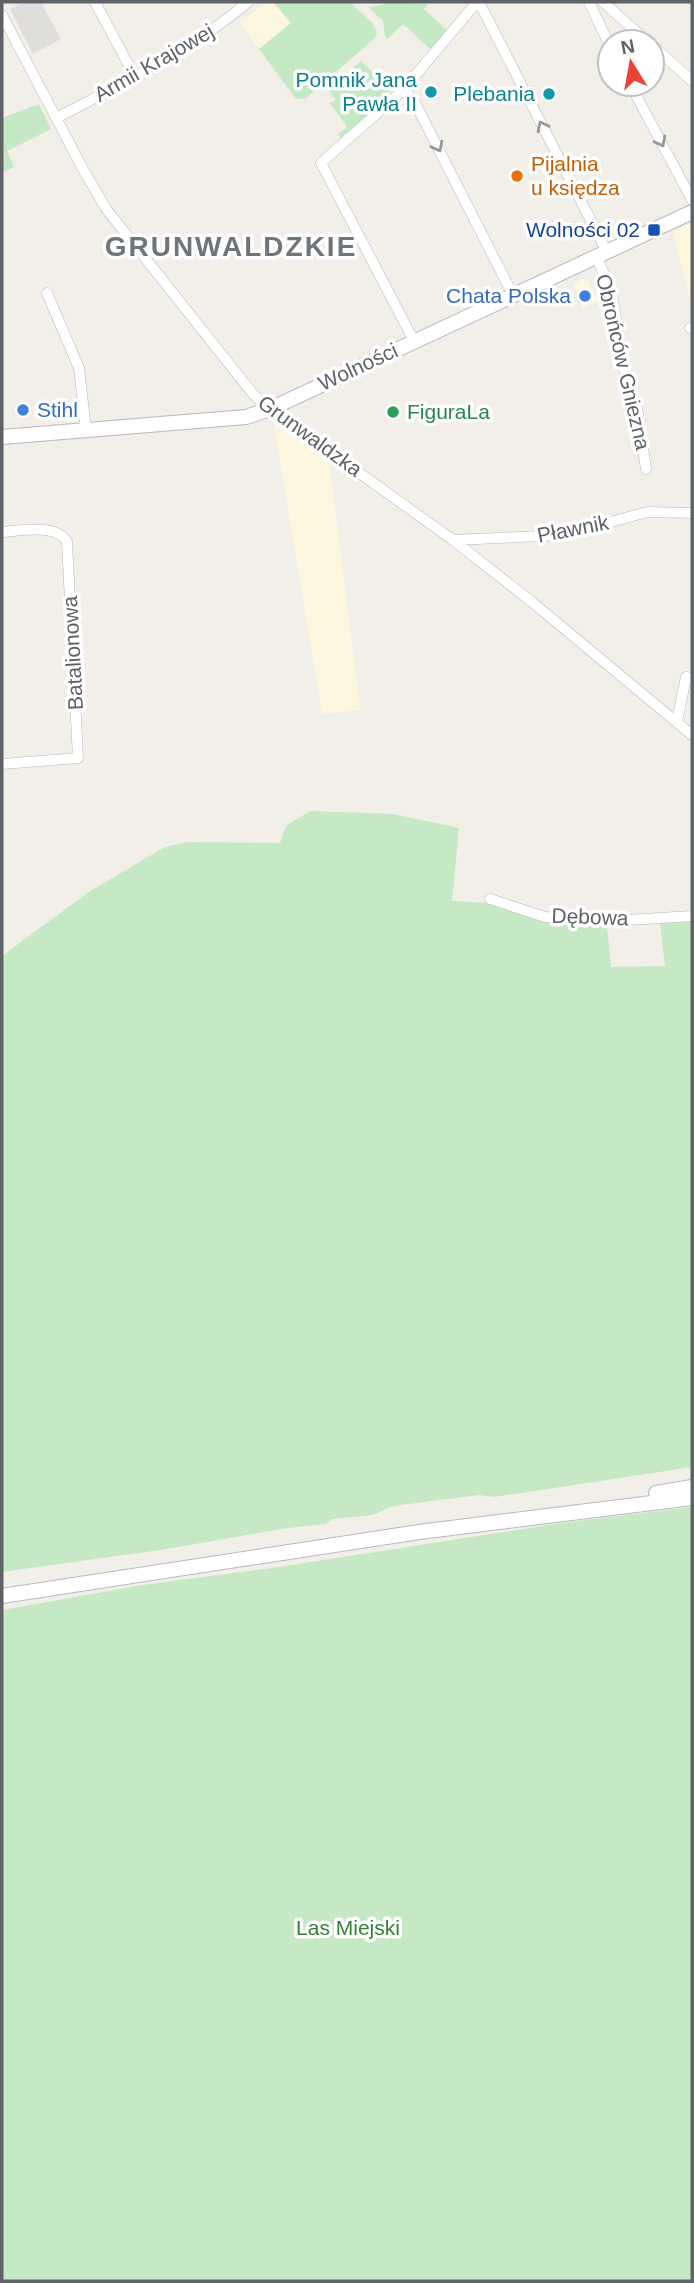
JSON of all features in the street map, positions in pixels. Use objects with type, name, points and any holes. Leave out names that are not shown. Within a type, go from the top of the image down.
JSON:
[{"type":"main road","name":"Wolności","points":[[2,438],[229,419],[270,409],[692,212]]},
{"type":"main road","points":[[544,1516],[692,1487]]},
{"type":"main road","points":[[2,1596],[544,1516],[692,1498]]},
{"type":"street","points":[[95,2],[135,77]]},
{"type":"street","name":"Armii Krajowej","points":[[56,118],[135,77],[230,18],[248,2]]},
{"type":"street","points":[[414,341],[321,163],[403,90],[478,2]]},
{"type":"street","name":"Obrońców Gniezna","points":[[478,2],[602,255],[612,294],[626,381],[637,408],[646,469]]},
{"type":"street","points":[[589,2],[601,28]]},
{"type":"street","points":[[603,2],[632,28]]},
{"type":"street","name":"Grunwaldzka","points":[[2,15],[107,210],[253,394],[453,540],[692,735]]},
{"type":"street","points":[[666,58],[692,81]]},
{"type":"street","points":[[403,90],[413,99],[513,295]]},
{"type":"street","points":[[637,98],[692,200]]},
{"type":"street","points":[[47,293],[79,368],[86,430]]},
{"type":"street","name":"Pławnik","points":[[453,540],[564,535],[647,512],[692,513]]},
{"type":"street","name":"Batalionowa","points":[[2,532],[53,530],[64,536],[67,542],[78,758],[2,764]]},
{"type":"street","points":[[677,722],[686,677],[692,678]]},
{"type":"street","name":"Dębowa","points":[[490,899],[545,917],[611,921],[692,916]]},
{"type":"shaded area","points":[[25,2],[41,2],[61,39],[33,54],[10,9]]},
{"type":"shaded area","points":[[267,2],[273,2],[291,23],[259,49],[240,22]]},
{"type":"shaded area","points":[[692,223],[692,306],[673,232]]},
{"type":"shaded area","name":"Chata Polska","points":[[586,278],[599,301],[583,308],[573,284]]},
{"type":"shaded area","points":[[277,419],[329,459],[360,710],[322,714],[273,420]]},
{"type":"green space","points":[[273,2],[350,2],[372,23],[377,32],[375,38],[306,98],[296,99],[259,49],[291,23]]},
{"type":"green space","points":[[387,2],[428,4],[424,9],[448,31],[430,49],[403,24],[388,39],[385,37],[383,21],[368,7]]},
{"type":"green space","points":[[361,61],[389,88],[389,98],[340,138],[338,134],[347,127],[330,103],[336,100],[328,89]]},
{"type":"green space","points":[[39,104],[51,129],[7,151],[14,167],[2,173],[2,118]]},
{"type":"green space","points":[[310,811],[393,814],[459,828],[452,901],[485,903],[544,921],[607,926],[611,967],[665,966],[660,923],[692,922],[692,1467],[494,1497],[479,1495],[393,1506],[373,1515],[333,1519],[325,1524],[2,1572],[2,956],[90,891],[165,847],[187,842],[280,843],[286,826]]},
{"type":"green space","name":"Las Miejski","points":[[692,1507],[692,2281],[2,2281],[2,1610],[143,1585],[562,1523]]},
{"type":"place","name":"Pomnik Jana Pawła II","points":[[431,92]]},
{"type":"place","name":"Plebania","points":[[549,94]]},
{"type":"place","name":"Pijalnia u księdza","points":[[517,176]]},
{"type":"place","name":"Wolności 02","points":[[654,230]]},
{"type":"place","name":"Chata Polska","points":[[585,296]]},
{"type":"place","name":"Stihl","points":[[23,410]]},
{"type":"place","name":"FiguraLa","points":[[393,412]]},
{"type":"district","name":"GRUNWALDZKIE","points":[[231,246]]}]
